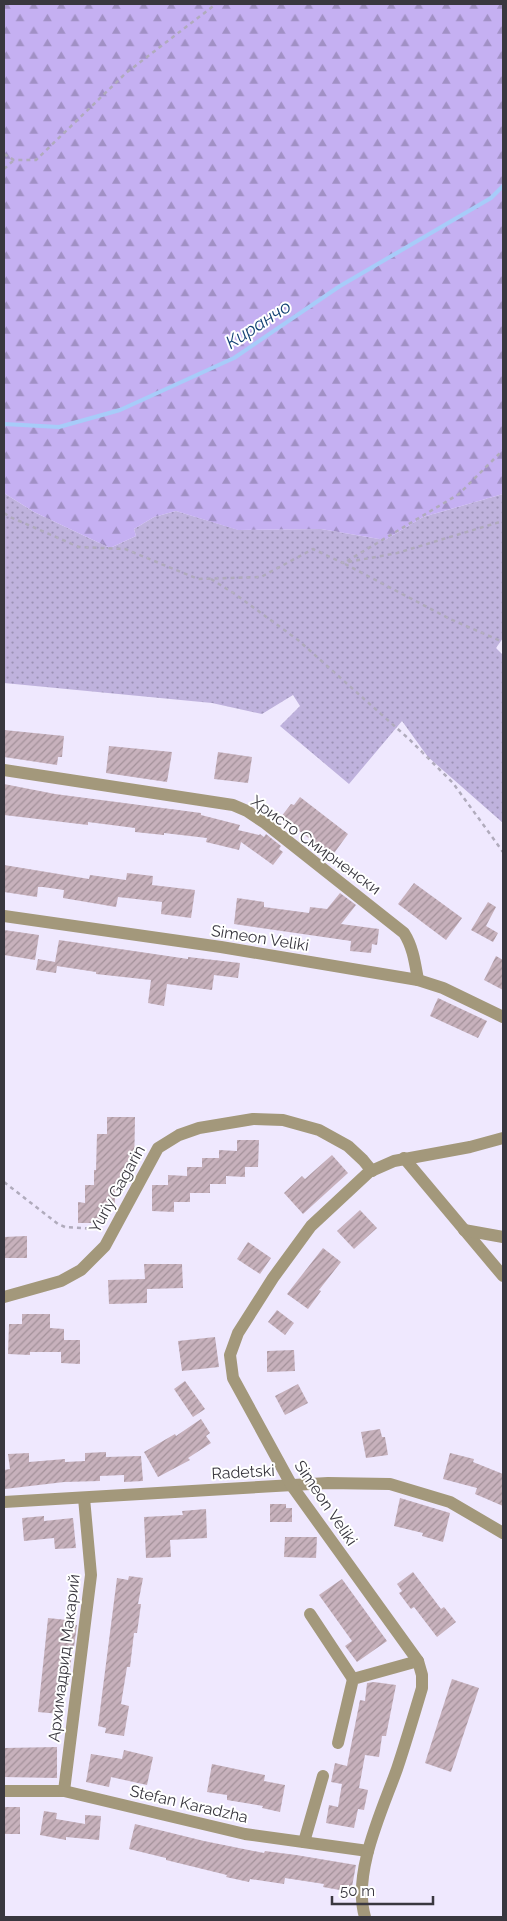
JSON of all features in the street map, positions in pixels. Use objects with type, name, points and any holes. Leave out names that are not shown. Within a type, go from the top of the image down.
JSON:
[{"type":"street","name":"Христо Смирненски","points":[[4,770],[233,805],[246,811],[273,829],[404,933],[411,947],[418,980]]},
{"type":"street","name":"Simeon Veliki","points":[[4,916],[221,947],[418,980],[443,988],[503,1017]]},
{"type":"street","name":"Yuriy Gagarin","points":[[4,1297],[61,1282],[81,1270],[105,1246],[158,1148],[179,1135],[199,1128],[253,1118],[283,1120],[319,1130],[348,1146],[372,1171]]},
{"type":"street","name":"Simeon Veliki","points":[[361,1914],[362,1879],[368,1850],[422,1688],[422,1675],[418,1661],[292,1486],[233,1378],[230,1355],[238,1333],[310,1226],[372,1171],[394,1160],[470,1147],[503,1138]]},
{"type":"street","points":[[404,1158],[503,1276]]},
{"type":"street","points":[[464,1230],[503,1237]]},
{"type":"street","name":"Radetski","points":[[4,1502],[328,1484],[390,1484],[450,1502],[503,1533]]},
{"type":"street","name":"Архимадрид Макарий","points":[[64,1792],[92,1575],[84,1498]]},
{"type":"street","points":[[310,1614],[353,1679],[338,1743]]},
{"type":"street","points":[[353,1679],[418,1661]]},
{"type":"street","points":[[304,1842],[323,1776]]},
{"type":"street","name":"Stefan Karadzha","points":[[4,1790],[64,1792],[245,1834],[368,1850]]},
{"type":"path","points":[[4,154],[14,160],[36,160],[126,73],[216,4]]},
{"type":"path","points":[[4,169],[14,160]]},
{"type":"path","points":[[343,563],[460,494],[503,450]]},
{"type":"path","points":[[4,513],[79,547],[125,549],[198,579],[261,577],[313,549],[450,619],[503,642]]},
{"type":"path","points":[[343,563],[397,553],[503,521]]},
{"type":"path","points":[[210,579],[235,594],[298,640],[409,739],[453,783],[503,852]]},
{"type":"path","points":[[4,1182],[58,1224],[81,1229],[112,1230]]},
{"type":"shaded area","points":[[4,493],[34,512],[110,548],[136,536],[134,529],[154,517],[176,511],[239,530],[321,529],[385,540],[423,517],[503,494],[503,638],[496,648],[503,655],[503,823],[428,757],[402,721],[349,784],[280,726],[300,706],[293,695],[262,714],[212,703],[4,683]]},
{"type":"green space","points":[[4,4],[503,4],[503,494],[423,517],[385,540],[321,529],[238,530],[176,511],[154,517],[134,529],[136,536],[110,548],[34,512],[4,493]]},
{"type":"building","points":[[4,730],[64,736],[62,757],[58,757],[57,765],[4,757]]},
{"type":"building","points":[[109,746],[172,752],[167,782],[106,773]]},
{"type":"building","points":[[218,752],[252,757],[248,783],[214,779]]},
{"type":"building","points":[[4,784],[55,794],[201,813],[201,815],[240,825],[238,830],[260,834],[264,837],[266,834],[281,846],[279,849],[283,852],[273,865],[241,842],[239,850],[206,842],[207,838],[135,832],[135,828],[88,822],[88,825],[4,815]]},
{"type":"building","points":[[300,797],[348,834],[332,856],[281,817],[291,804],[294,805]]},
{"type":"building","points":[[4,865],[89,879],[90,875],[126,880],[127,873],[153,876],[152,885],[195,890],[191,918],[161,914],[162,902],[118,897],[116,907],[63,898],[64,890],[43,887],[38,887],[37,897],[4,892]]},
{"type":"building","points":[[414,883],[462,918],[446,940],[398,904]]},
{"type":"building","points":[[340,893],[356,905],[341,924],[379,929],[377,945],[372,944],[371,953],[350,951],[351,941],[234,924],[237,898],[264,902],[264,907],[309,913],[310,907],[327,909]]},
{"type":"building","points":[[488,902],[496,907],[486,926],[498,933],[493,942],[471,930]]},
{"type":"building","points":[[4,930],[39,935],[35,960],[4,955]]},
{"type":"building","points":[[59,940],[188,959],[188,957],[240,963],[238,978],[214,975],[212,990],[167,984],[164,1006],[148,1003],[151,980],[96,974],[96,972],[57,966],[56,973],[36,970],[38,959],[55,962]]},
{"type":"building","points":[[496,956],[503,960],[503,990],[484,980]]},
{"type":"building","points":[[438,998],[487,1021],[478,1038],[430,1016]]},
{"type":"building","points":[[107,1117],[135,1117],[134,1173],[124,1173],[124,1188],[115,1188],[115,1204],[103,1204],[103,1223],[78,1223],[78,1202],[85,1203],[85,1185],[94,1185],[97,1134],[107,1134]]},
{"type":"building","points":[[237,1140],[259,1140],[258,1167],[245,1167],[245,1177],[226,1176],[226,1184],[210,1184],[210,1193],[190,1193],[190,1202],[174,1202],[174,1212],[152,1211],[152,1185],[168,1185],[168,1175],[187,1176],[187,1167],[202,1167],[202,1158],[219,1158],[219,1150],[237,1151]]},
{"type":"building","points":[[332,1155],[348,1173],[303,1214],[284,1193],[302,1176],[305,1179]]},
{"type":"building","points":[[360,1210],[377,1228],[354,1249],[337,1231]]},
{"type":"building","points":[[27,1236],[27,1258],[4,1258],[4,1237]]},
{"type":"building","points":[[248,1242],[271,1258],[260,1274],[237,1259]]},
{"type":"building","points":[[323,1248],[341,1262],[319,1290],[321,1291],[308,1309],[287,1294]]},
{"type":"building","points":[[144,1264],[182,1264],[183,1288],[147,1289],[147,1303],[109,1304],[108,1280],[145,1279]]},
{"type":"building","points":[[277,1310],[294,1323],[285,1335],[268,1322]]},
{"type":"building","points":[[22,1314],[50,1314],[50,1328],[64,1329],[64,1340],[80,1340],[80,1364],[61,1363],[61,1352],[30,1352],[30,1355],[8,1354],[9,1324],[22,1324]]},
{"type":"building","points":[[215,1337],[219,1367],[182,1371],[178,1341]]},
{"type":"building","points":[[294,1350],[295,1371],[267,1372],[267,1351]]},
{"type":"building","points":[[185,1381],[205,1409],[193,1417],[174,1389]]},
{"type":"building","points":[[298,1384],[308,1403],[285,1415],[275,1396]]},
{"type":"building","points":[[201,1419],[210,1433],[206,1436],[211,1443],[188,1458],[190,1460],[158,1477],[144,1452],[175,1434],[176,1436]]},
{"type":"building","points":[[380,1429],[382,1437],[385,1437],[388,1455],[366,1458],[361,1432]]},
{"type":"building","points":[[106,1452],[106,1457],[141,1456],[143,1481],[124,1482],[124,1475],[100,1476],[100,1481],[64,1482],[5,1489],[4,1470],[10,1469],[8,1454],[29,1453],[29,1462],[65,1459],[65,1462],[85,1461],[85,1453]]},
{"type":"building","points":[[450,1453],[474,1459],[473,1462],[503,1474],[503,1506],[475,1494],[477,1488],[443,1479]]},
{"type":"building","points":[[400,1498],[450,1513],[443,1542],[422,1536],[423,1533],[394,1526]]},
{"type":"building","points":[[270,1504],[286,1504],[286,1508],[292,1508],[292,1522],[270,1522]]},
{"type":"building","points":[[206,1509],[207,1538],[170,1540],[171,1557],[146,1558],[144,1517],[183,1515],[182,1511]]},
{"type":"building","points":[[44,1516],[44,1521],[73,1518],[76,1548],[55,1549],[54,1538],[24,1541],[22,1518]]},
{"type":"building","points":[[285,1537],[317,1537],[316,1558],[284,1557]]},
{"type":"building","points":[[413,1572],[441,1609],[444,1607],[456,1622],[437,1637],[414,1607],[411,1609],[399,1593],[402,1591],[397,1584]]},
{"type":"building","points":[[129,1576],[143,1578],[138,1604],[141,1604],[137,1633],[134,1633],[130,1667],[127,1667],[121,1704],[129,1706],[124,1736],[105,1733],[106,1728],[98,1726],[117,1578],[128,1580]]},
{"type":"building","points":[[342,1579],[387,1641],[357,1662],[345,1646],[352,1641],[319,1595]]},
{"type":"building","points":[[48,1618],[67,1620],[67,1624],[77,1625],[74,1647],[72,1647],[69,1683],[64,1683],[60,1714],[38,1712]]},
{"type":"building","points":[[452,1679],[479,1688],[451,1772],[425,1763]]},
{"type":"building","points":[[367,1683],[396,1685],[386,1736],[382,1736],[379,1757],[365,1755],[359,1788],[368,1790],[364,1810],[358,1809],[354,1828],[326,1823],[329,1805],[338,1807],[342,1784],[331,1782],[335,1763],[347,1766],[360,1700],[365,1701]]},
{"type":"building","points":[[57,1747],[57,1778],[4,1777],[4,1748]]},
{"type":"building","points":[[124,1750],[153,1757],[147,1785],[111,1777],[109,1787],[86,1782],[91,1754],[122,1759]]},
{"type":"building","points":[[212,1764],[265,1775],[264,1781],[285,1785],[280,1812],[262,1808],[263,1806],[227,1800],[227,1795],[207,1792]]},
{"type":"building","points":[[4,1807],[20,1807],[20,1834],[4,1834]]},
{"type":"building","points":[[44,1811],[57,1813],[56,1819],[85,1824],[85,1815],[101,1816],[99,1840],[66,1837],[66,1840],[40,1835]]},
{"type":"building","points":[[135,1824],[264,1853],[265,1851],[296,1855],[356,1865],[351,1892],[323,1887],[324,1884],[285,1878],[284,1884],[250,1879],[249,1882],[129,1849]]},
{"type":"waterway","name":"Киранчо","points":[[4,424],[59,427],[120,410],[234,358],[340,286],[491,198],[503,186]]}]
